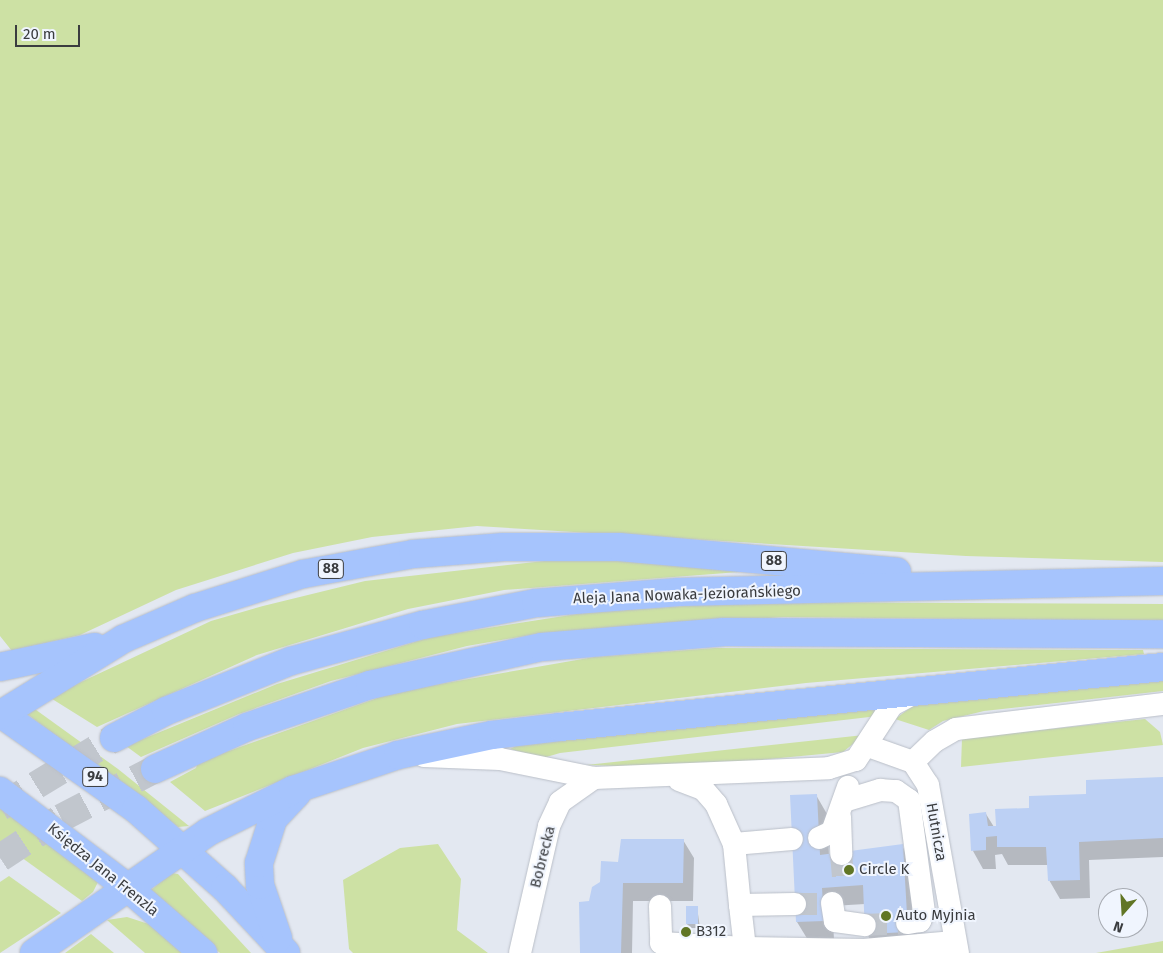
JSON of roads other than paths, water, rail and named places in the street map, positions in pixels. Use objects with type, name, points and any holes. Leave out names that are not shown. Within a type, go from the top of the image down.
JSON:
[{"type":"main road","name":"88","points":[[1,714],[123,639],[195,608],[303,574],[413,554],[504,547],[693,552],[998,582]]},
{"type":"main road","name":"Aleja Jana Nowaka-Jeziorańskiego","points":[[114,738],[166,711],[291,661],[423,625],[536,603],[615,595],[998,582],[1163,581]]},
{"type":"main road","points":[[155,769],[239,730],[370,685],[473,659],[552,646],[743,632],[1163,634]]},
{"type":"main road","points":[[0,667],[123,639]]},
{"type":"main road","points":[[34,953],[182,848],[308,784],[398,755],[531,730],[913,694],[1163,667]]},
{"type":"main road","name":"94","points":[[1,714],[87,770],[182,848],[283,950]]},
{"type":"main road","points":[[283,950],[260,885],[259,863],[273,819],[308,784]]},
{"type":"main road","name":"Księdza Jana Frenzla","points":[[0,791],[127,887],[203,953]]},
{"type":"street","points":[[819,838],[832,832],[862,753],[892,706],[913,694]]},
{"type":"street","points":[[398,755],[500,759],[594,778],[673,778],[829,768],[862,753],[913,762],[935,741],[956,729],[1163,704]]},
{"type":"street","name":"Hutnicza","points":[[913,762],[928,784],[956,948]]},
{"type":"street","name":"Bobrecka","points":[[520,953],[549,826],[560,802],[594,778]]},
{"type":"street","points":[[673,778],[703,789],[716,804],[734,844],[745,948]]},
{"type":"street","points":[[842,809],[880,790],[896,791],[909,800],[924,912],[920,921],[907,923]]},
{"type":"street","points":[[841,854],[842,809]]},
{"type":"street","points":[[734,844],[792,839]]},
{"type":"street","points":[[833,898],[835,921],[865,926]]},
{"type":"street","points":[[740,905],[795,904]]},
{"type":"street","points":[[660,906],[661,943],[745,948],[864,950],[956,948]]},
{"type":"tunnel","points":[[0,807],[114,738]]},
{"type":"tunnel","points":[[0,858],[61,818],[155,769]]},
{"type":"tunnel","points":[[841,854],[844,886]]},
{"type":"tunnel","points":[[795,904],[823,904]]},
{"type":"tunnel","points":[[865,925],[907,923]]},
{"type":"place","name":"Circle K","points":[[849,870]]},
{"type":"place","name":"Auto Myjnia","points":[[886,916]]},
{"type":"place","name":"B312","points":[[686,932]]}]
